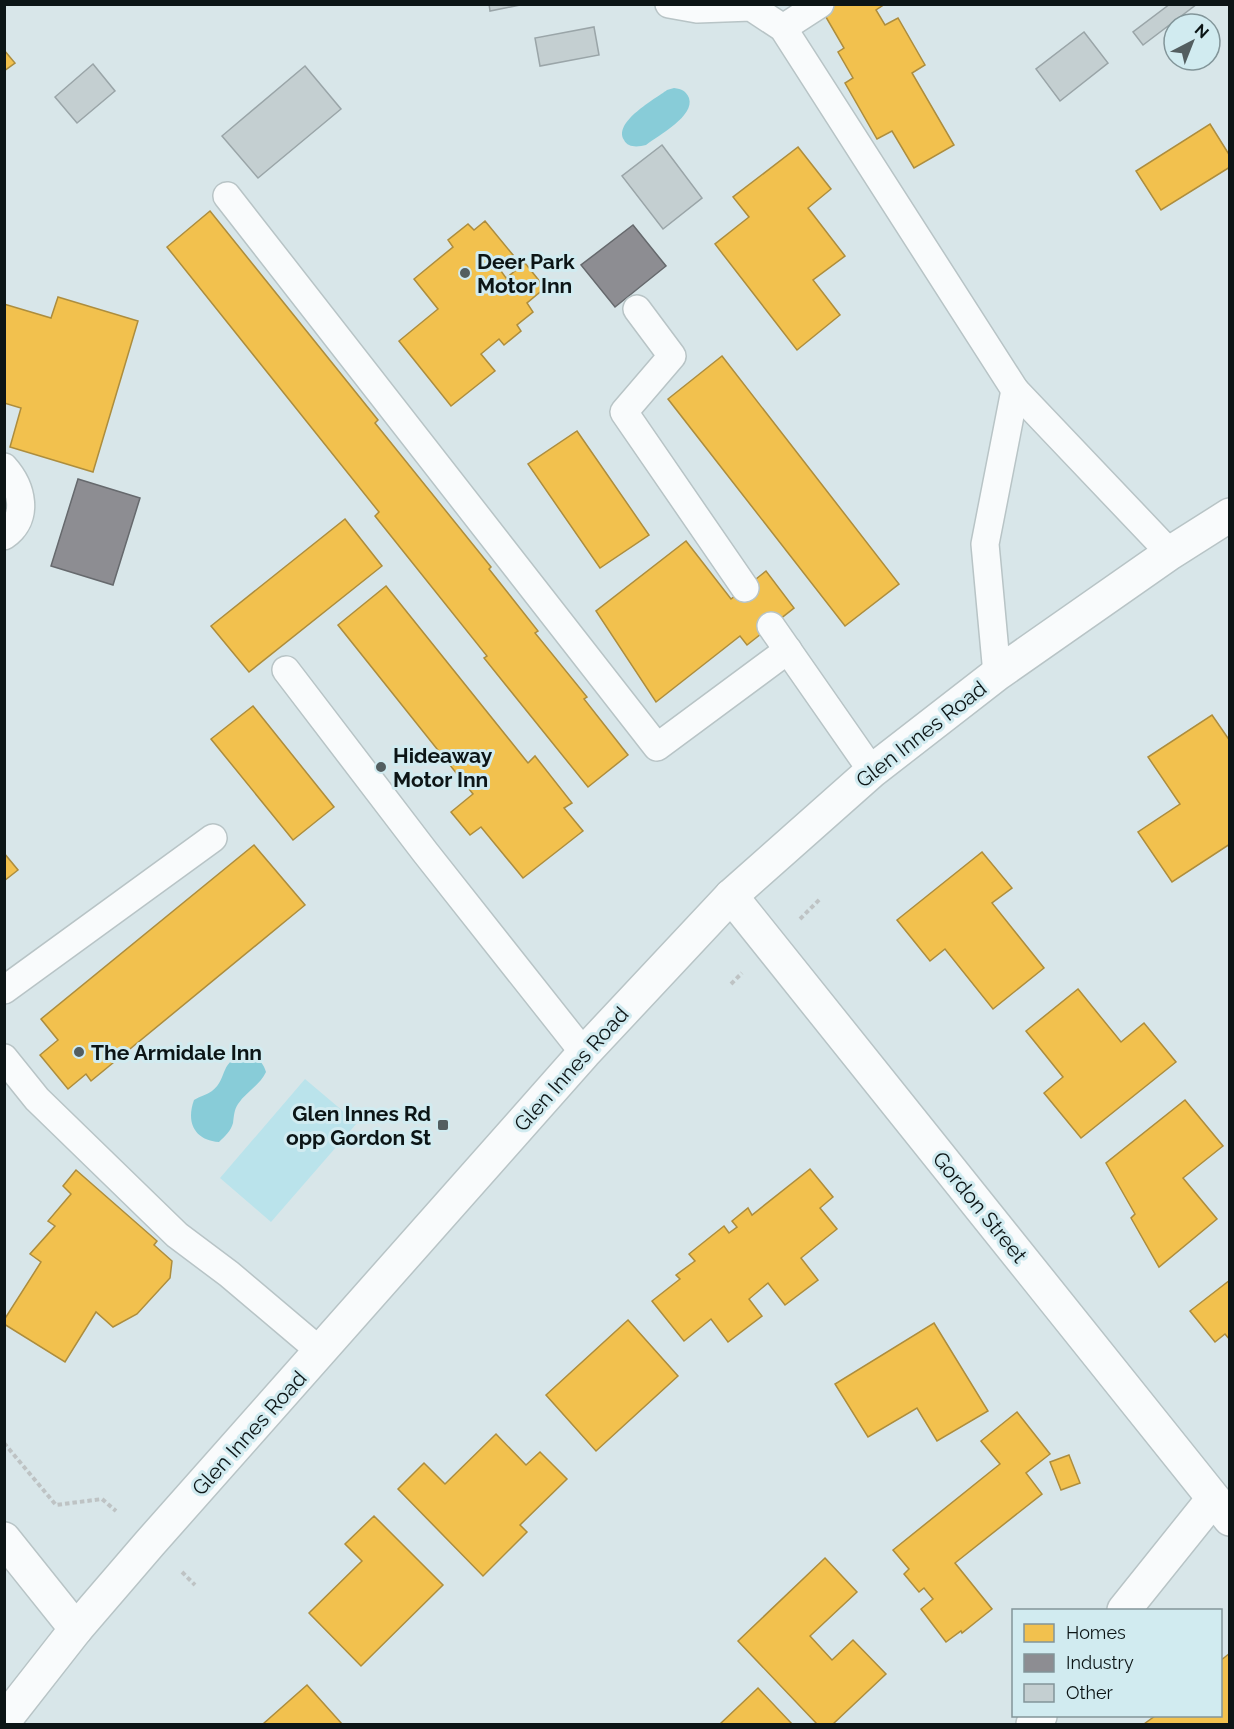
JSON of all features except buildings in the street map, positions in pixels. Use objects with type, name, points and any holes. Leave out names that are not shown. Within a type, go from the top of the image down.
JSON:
[{"type":"main road","name":"Glen Innes Road","points":[[4,1721],[76,1629],[584,1053],[731,896],[872,771],[997,674],[1230,515]]},
{"type":"main road","name":"Gordon Street","points":[[731,896],[1221,1509]]},
{"type":"main road","points":[[1126,1609],[1221,1509]]},
{"type":"main road","points":[[4,1539],[76,1629]]},
{"type":"lane","points":[[669,4],[697,9],[751,6],[783,27],[1015,390],[1170,554]]},
{"type":"lane","points":[[783,27],[820,4]]},
{"type":"lane","points":[[227,195],[657,747],[788,650]]},
{"type":"lane","points":[[637,309],[672,356],[624,412],[745,588]]},
{"type":"lane","points":[[997,674],[985,544],[1015,390]]},
{"type":"lane","points":[[4,467],[15,479],[21,497],[19,515],[10,532],[4,536]]},
{"type":"lane","points":[[771,626],[872,771]]},
{"type":"lane","points":[[286,670],[424,852],[584,1053]]},
{"type":"lane","points":[[4,990],[213,838]]},
{"type":"lane","points":[[4,1058],[37,1099],[177,1235],[229,1274],[321,1351]]},
{"type":"path","points":[[4,1443],[56,1505],[102,1499],[116,1511]]},
{"type":"path","points":[[182,1572],[195,1585]]},
{"type":"shaded area","points":[[674,88],[687,94],[689,105],[687,112],[646,145],[634,146],[626,143],[622,133],[630,119],[654,99]]},
{"type":"shaded area","points":[[248,1055],[260,1061],[266,1072],[238,1104],[232,1126],[226,1135],[219,1142],[203,1138],[198,1134],[192,1122],[194,1100],[217,1086],[232,1060]]},
{"type":"shaded area","points":[[305,1079],[357,1123],[271,1222],[220,1178]]},
{"type":"place","name":"Deer Park Motor Inn","points":[[465,273]]},
{"type":"place","name":"Hideaway Motor Inn","points":[[381,767]]},
{"type":"place","name":"The Armidale Inn","points":[[79,1052]]},
{"type":"place","name":"Glen Innes Rd opp Gordon St","points":[[443,1125]]}]
